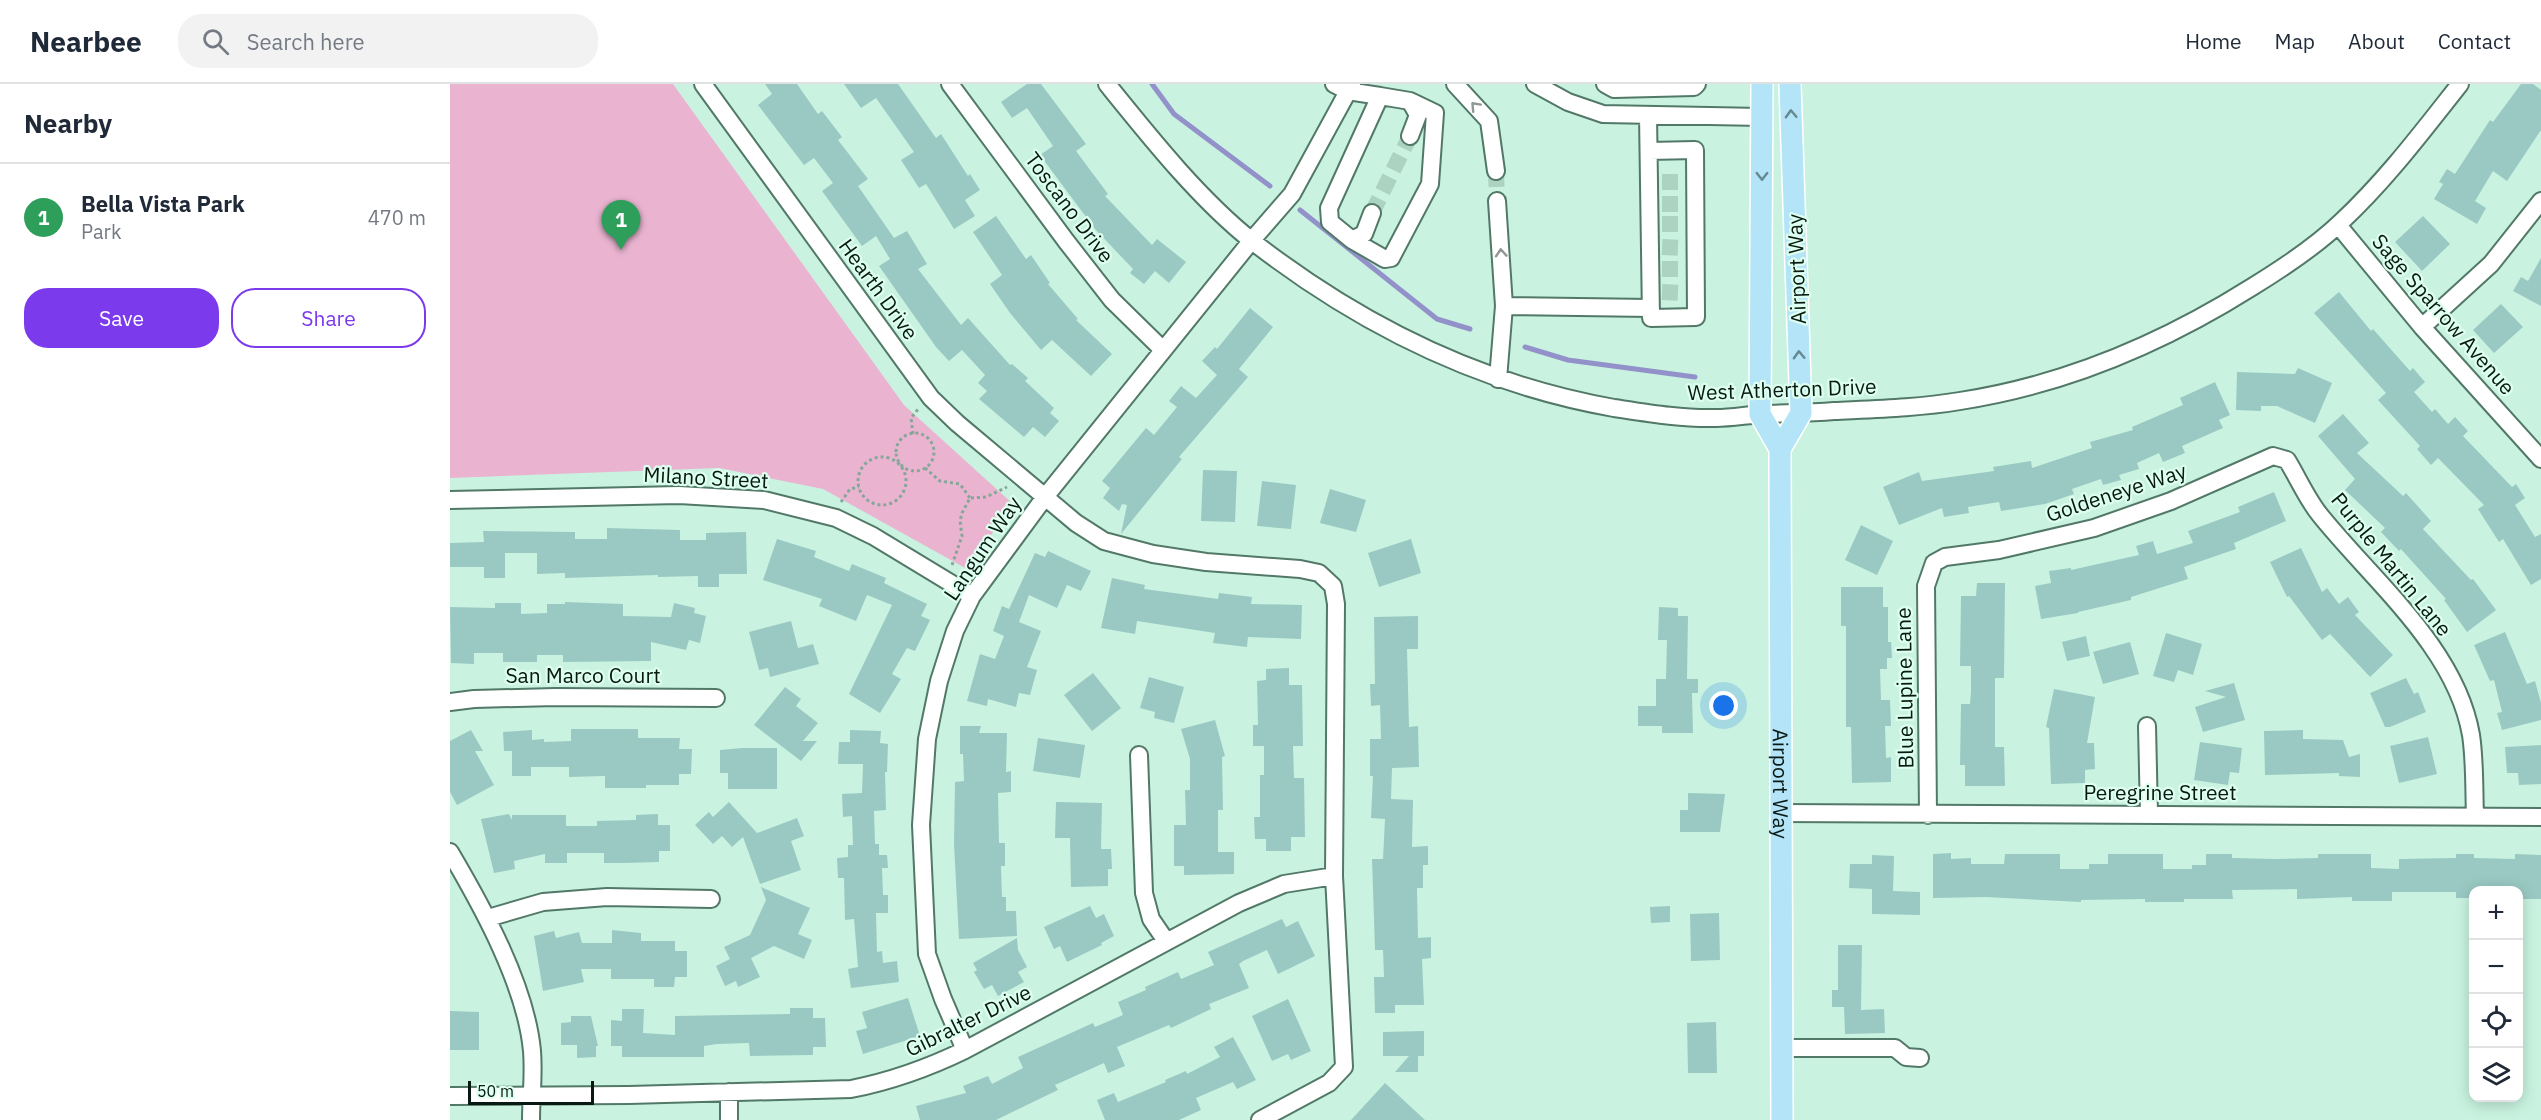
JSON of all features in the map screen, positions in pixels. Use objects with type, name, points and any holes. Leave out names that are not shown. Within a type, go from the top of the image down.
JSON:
[{"type":"main road","name":"Airport Way","points":[[1762,84],[1760,414],[1780,449],[1779,813],[1782,1120]]},
{"type":"main road","name":"Airport Way","points":[[1790,84],[1801,413]]},
{"type":"main road","points":[[1780,449],[1801,413]]},
{"type":"street","name":"Hearth Drive","points":[[703,84],[931,398],[1076,523],[1104,541],[1153,554],[1300,569],[1318,573],[1333,585],[1336,604],[1334,876]]},
{"type":"street","name":"Toscano Drive","points":[[950,84],[1112,300],[1163,350]]},
{"type":"street","name":"West Atherton Drive","points":[[1107,84],[1180,170],[1252,240],[1363,318],[1436,354],[1498,379],[1575,401],[1650,414],[1716,418],[1925,406],[1963,401],[2038,384],[2118,357],[2204,318],[2281,269],[2338,225],[2384,179],[2460,84]]},
{"type":"street","points":[[1455,84],[1489,121],[1496,171]]},
{"type":"street","points":[[1535,84],[1568,102],[1603,114],[1762,117]]},
{"type":"street","points":[[1605,84],[1614,89],[1694,87],[1696,84]]},
{"type":"street","name":"Langum Way","points":[[965,1050],[927,954],[921,825],[927,739],[939,681],[955,631],[972,596],[1045,497],[1252,240],[1292,194],[1344,86]]},
{"type":"street","points":[[1344,86],[1410,101],[1435,113],[1430,184],[1392,258],[1385,259],[1352,240],[1330,222],[1329,208],[1380,96]]},
{"type":"street","points":[[1410,101],[1418,115],[1410,136]]},
{"type":"street","points":[[1648,115],[1649,151],[1655,182],[1656,204],[1656,269],[1651,318],[1696,317],[1691,292],[1691,182],[1695,150],[1649,151]]},
{"type":"street","points":[[1497,201],[1504,306],[1498,379]]},
{"type":"street","points":[[2422,327],[2491,264],[2541,201]]},
{"type":"street","points":[[1352,240],[1364,234],[1372,213]]},
{"type":"street","name":"Sage Sparrow Avenue","points":[[2338,225],[2422,327],[2541,459]]},
{"type":"street","points":[[1504,306],[1654,297]]},
{"type":"street","name":"Goldeneye Way","points":[[1934,563],[1945,557],[2000,550],[2094,528],[2171,501],[2273,456]]},
{"type":"street","name":"Purple Martin Lane","points":[[2273,456],[2287,460],[2318,513],[2430,643],[2446,671],[2462,702],[2471,735],[2475,817]]},
{"type":"street","name":"Milano Street","points":[[450,500],[679,495],[764,500],[836,518],[873,536],[972,596]]},
{"type":"street","name":"Blue Lupine Lane","points":[[1928,815],[1926,586],[1934,563]]},
{"type":"street","name":"San Marco Court","points":[[450,702],[474,699],[555,697],[716,698]]},
{"type":"street","points":[[2147,726],[2149,814]]},
{"type":"street","points":[[1139,755],[1144,893],[1151,919],[1166,941]]},
{"type":"street","name":"Peregrine Street","points":[[1779,813],[2541,816]]},
{"type":"street","points":[[450,852],[488,918],[522,1003],[532,1052],[531,1120]]},
{"type":"street","points":[[1260,1120],[1329,1083],[1344,1067],[1334,876]]},
{"type":"street","name":"Gibralter Drive","points":[[450,1096],[851,1089],[885,1082],[929,1068],[965,1050],[1239,903],[1284,884],[1334,876]]},
{"type":"street","points":[[488,918],[543,902],[607,897],[711,899]]},
{"type":"street","points":[[1781,1048],[1895,1048],[1906,1057],[1920,1058]]},
{"type":"street","points":[[729,1092],[729,1120]]},
{"type":"path","points":[[913,434],[911,418],[931,398]]},
{"type":"path","points":[[899,464],[897,446],[904,436],[913,434],[927,438],[933,448],[933,459],[926,468],[915,471],[899,464],[885,457],[870,460],[860,472],[859,487],[862,494],[875,503],[890,503],[897,499],[905,486],[906,478],[899,464]]},
{"type":"path","points":[[926,468],[940,481],[960,484],[970,498]]},
{"type":"path","points":[[970,498],[986,497],[1023,478]]},
{"type":"path","points":[[836,518],[844,495],[850,489],[859,487]]},
{"type":"path","points":[[946,580],[960,546],[962,513],[970,498]]},
{"type":"shaded area","points":[[450,84],[673,84],[904,405],[1013,504],[967,569],[823,489],[719,468],[450,478]]},
{"type":"building","points":[[765,84],[797,84],[818,114],[822,111],[842,137],[838,140],[868,179],[858,186],[894,238],[907,231],[927,264],[918,269],[961,325],[968,318],[1010,365],[1012,364],[1028,378],[1025,381],[1054,408],[1050,413],[1059,421],[1045,437],[1033,427],[1024,437],[979,399],[987,391],[978,383],[985,375],[962,350],[949,361],[936,347],[879,266],[890,259],[876,236],[862,246],[822,191],[833,183],[814,158],[804,165],[758,105],[772,94]]},
{"type":"building","points":[[844,84],[898,84],[936,138],[941,134],[968,176],[970,174],[980,190],[965,200],[975,216],[954,229],[926,184],[919,188],[901,160],[914,152],[876,98],[861,108]]},
{"type":"building","points":[[1027,84],[1041,84],[1086,144],[1076,151],[1108,194],[1105,196],[1152,245],[1157,239],[1186,262],[1169,283],[1155,271],[1144,284],[1130,273],[1133,269],[1095,229],[1040,155],[1053,146],[1027,108],[1012,118],[1001,102]]},
{"type":"building","points":[[2521,84],[2533,84],[2541,90],[2541,130],[2507,181],[2493,171],[2475,201],[2486,208],[2477,224],[2434,199],[2443,184],[2439,182],[2447,169],[2455,174],[2490,120],[2493,122]]},
{"type":"building","points":[[996,216],[1026,259],[1031,255],[1050,283],[1048,284],[1078,319],[1076,320],[1112,354],[1091,376],[1052,340],[1041,350],[1010,313],[990,284],[1002,275],[973,232]]},
{"type":"building","points":[[2423,216],[2450,244],[2422,271],[2395,242]]},
{"type":"building","points":[[2541,258],[2541,306],[2513,291],[2521,277],[2528,281]]},
{"type":"building","points":[[2339,292],[2371,331],[2373,329],[2410,371],[2413,368],[2425,382],[2414,392],[2432,412],[2435,409],[2448,424],[2455,417],[2468,431],[2463,436],[2512,487],[2516,484],[2525,498],[2515,505],[2535,537],[2541,534],[2541,579],[2531,585],[2503,539],[2499,542],[2478,509],[2484,505],[2438,458],[2431,465],[2417,449],[2420,446],[2378,400],[2386,393],[2314,313]]},
{"type":"building","points":[[2501,304],[2523,327],[2494,353],[2473,330]]},
{"type":"building","points":[[1250,308],[1273,327],[1239,369],[1248,377],[1179,457],[1182,459],[1121,534],[1127,505],[1122,504],[1119,511],[1103,498],[1110,488],[1102,481],[1146,428],[1154,435],[1177,407],[1169,401],[1181,386],[1196,398],[1217,375],[1202,361],[1215,347],[1217,349]]},
{"type":"building","points":[[2298,368],[2332,383],[2315,423],[2277,406],[2261,406],[2261,411],[2236,410],[2237,372],[2295,374]]},
{"type":"building","points":[[2215,382],[2230,415],[2219,420],[2223,428],[2182,446],[2185,453],[2163,462],[2159,453],[2137,463],[2139,469],[2119,475],[2121,480],[2103,485],[2101,479],[2072,489],[2074,494],[2045,504],[2001,511],[1999,502],[1968,507],[1969,513],[1944,517],[1942,508],[1899,525],[1883,487],[1919,472],[1922,481],[1994,471],[1993,467],[2031,461],[2032,468],[2092,448],[2090,442],[2133,430],[2132,427],[2183,405],[2180,398]]},
{"type":"building","points":[[2343,414],[2369,443],[2357,453],[2403,496],[2406,493],[2431,521],[2423,529],[2471,580],[2473,579],[2496,610],[2467,632],[2444,600],[2446,599],[2401,549],[2399,551],[2381,532],[2385,528],[2345,490],[2355,479],[2318,436]]},
{"type":"building","points":[[1203,470],[1237,471],[1235,522],[1201,521]]},
{"type":"building","points":[[1262,481],[1296,485],[1291,529],[1257,526]]},
{"type":"building","points":[[1330,489],[1366,500],[1356,532],[1320,523]]},
{"type":"building","points":[[2274,492],[2286,521],[2234,543],[2236,549],[2184,567],[2188,579],[2131,597],[2131,600],[2041,619],[2035,586],[2051,583],[2049,571],[2071,568],[2071,570],[2139,555],[2136,546],[2153,541],[2157,554],[2193,543],[2188,531],[2240,512],[2238,507]]},
{"type":"building","points":[[1861,525],[1893,541],[1877,575],[1845,560]]},
{"type":"building","points":[[607,528],[680,530],[680,540],[706,540],[706,533],[746,532],[747,574],[719,574],[719,587],[698,587],[698,576],[565,578],[565,573],[537,574],[537,553],[505,553],[505,578],[484,578],[484,567],[450,567],[450,543],[484,542],[483,531],[575,532],[575,539],[607,539]]},
{"type":"building","points":[[777,539],[816,551],[814,557],[849,571],[852,564],[886,578],[884,583],[927,604],[921,616],[930,620],[915,651],[907,648],[892,674],[901,679],[880,713],[849,694],[892,605],[867,595],[856,621],[819,606],[822,599],[763,580]]},
{"type":"building","points":[[1411,539],[1421,573],[1379,587],[1368,553]]},
{"type":"building","points":[[2301,548],[2322,592],[2327,588],[2339,604],[2348,597],[2359,612],[2355,615],[2393,655],[2370,677],[2330,634],[2322,640],[2289,596],[2287,597],[2270,562]]},
{"type":"building","points":[[1048,551],[1091,571],[1081,591],[1067,585],[1057,608],[1029,595],[1019,622],[1041,631],[1027,667],[1037,670],[1030,695],[1019,693],[1016,707],[988,699],[987,706],[967,701],[980,654],[995,659],[1004,636],[993,631],[1002,606],[1009,609],[1035,553],[1045,557]]},
{"type":"building","points":[[1112,578],[1145,585],[1144,589],[1218,599],[1219,593],[1252,597],[1251,604],[1302,605],[1301,639],[1248,637],[1247,647],[1213,643],[1215,633],[1137,621],[1135,634],[1101,628]]},
{"type":"building","points":[[1977,583],[2005,583],[2004,678],[1995,678],[1995,747],[2004,747],[2005,786],[1965,786],[1965,765],[1960,765],[1961,704],[1970,704],[1971,692],[1971,666],[1960,666],[1961,596],[1976,596]]},
{"type":"building","points":[[1841,587],[1883,587],[1883,607],[1888,607],[1888,642],[1891,642],[1892,658],[1887,658],[1887,669],[1880,669],[1881,700],[1890,700],[1891,726],[1885,726],[1886,758],[1891,757],[1891,782],[1852,783],[1851,727],[1846,727],[1846,626],[1841,626]]},
{"type":"building","points":[[565,602],[623,604],[623,616],[671,617],[674,603],[695,608],[694,613],[706,616],[700,643],[689,640],[686,650],[651,642],[651,661],[563,662],[563,655],[537,655],[537,662],[503,662],[503,653],[474,653],[474,664],[451,663],[450,607],[495,608],[495,603],[521,603],[521,614],[547,613],[547,604],[565,604]]},
{"type":"building","points":[[1659,607],[1678,608],[1678,616],[1688,616],[1687,679],[1698,679],[1698,693],[1692,693],[1693,733],[1662,733],[1662,726],[1638,726],[1638,706],[1656,706],[1656,679],[1666,679],[1667,640],[1658,640]]},
{"type":"building","points":[[1418,616],[1418,649],[1407,649],[1409,727],[1418,726],[1419,767],[1392,768],[1391,799],[1413,800],[1412,847],[1428,846],[1428,865],[1423,865],[1423,888],[1417,888],[1418,938],[1431,937],[1431,958],[1422,959],[1424,1005],[1395,1005],[1395,1013],[1375,1013],[1374,977],[1384,977],[1383,950],[1375,950],[1372,859],[1383,859],[1385,819],[1371,818],[1373,776],[1370,776],[1370,739],[1381,739],[1380,705],[1371,706],[1370,684],[1375,684],[1374,617]]},
{"type":"building","points":[[791,621],[798,648],[813,644],[819,664],[770,677],[768,668],[759,670],[749,632]]},
{"type":"building","points":[[2505,632],[2527,684],[2535,681],[2541,703],[2541,720],[2502,730],[2497,713],[2502,712],[2494,680],[2490,681],[2474,645]]},
{"type":"building","points":[[2166,633],[2202,644],[2193,675],[2178,670],[2174,682],[2153,676]]},
{"type":"building","points":[[2086,636],[2090,656],[2067,661],[2062,642]]},
{"type":"building","points":[[2130,642],[2139,674],[2103,684],[2093,652]]},
{"type":"building","points":[[1289,668],[1289,685],[1302,685],[1303,746],[1293,746],[1294,778],[1304,778],[1305,837],[1291,837],[1291,851],[1266,851],[1266,839],[1255,839],[1254,817],[1260,817],[1260,775],[1264,775],[1264,746],[1253,746],[1253,725],[1258,725],[1257,681],[1266,680],[1266,669]]},
{"type":"building","points":[[1093,673],[1121,708],[1092,731],[1064,695]]},
{"type":"building","points":[[1149,677],[1184,687],[1174,723],[1154,718],[1155,712],[1140,708]]},
{"type":"building","points":[[2406,678],[2414,694],[2418,692],[2426,712],[2385,727],[2370,693]]},
{"type":"building","points":[[2234,683],[2245,720],[2203,732],[2195,707],[2226,697],[2205,691]]},
{"type":"building","points":[[785,687],[801,699],[796,706],[818,723],[803,741],[817,741],[801,761],[754,725]]},
{"type":"building","points":[[2054,689],[2095,697],[2087,743],[2094,743],[2095,769],[2085,770],[2085,783],[2051,784],[2049,728],[2046,727]]},
{"type":"building","points":[[1215,720],[1225,756],[1222,757],[1223,810],[1218,810],[1218,852],[1234,852],[1234,874],[1184,875],[1184,866],[1174,866],[1174,825],[1186,825],[1185,790],[1190,790],[1190,759],[1181,729]]},
{"type":"building","points":[[960,726],[981,726],[979,733],[1007,733],[1006,772],[1011,771],[1011,792],[998,793],[999,843],[1005,843],[1005,866],[1001,866],[1002,897],[1006,897],[1006,911],[1016,911],[1017,936],[959,939],[954,844],[955,782],[964,781],[963,754],[960,754]]},
{"type":"building","points":[[571,729],[638,729],[638,738],[680,738],[679,749],[692,749],[691,774],[679,774],[679,785],[646,785],[646,788],[605,788],[605,776],[569,777],[569,767],[531,767],[531,776],[512,776],[512,751],[504,751],[503,732],[532,730],[532,740],[571,741]]},
{"type":"building","points":[[471,730],[483,751],[475,751],[494,785],[457,805],[450,792],[450,741]]},
{"type":"building","points":[[850,730],[881,731],[880,743],[888,744],[887,772],[885,772],[886,810],[874,811],[875,844],[879,844],[879,855],[887,855],[888,868],[882,868],[883,895],[888,895],[888,913],[876,913],[877,952],[882,951],[883,963],[897,961],[899,982],[851,988],[848,969],[858,967],[854,919],[845,920],[844,878],[838,878],[837,858],[848,857],[848,845],[853,845],[852,816],[843,817],[842,794],[862,793],[863,764],[838,764],[839,742],[850,742]]},
{"type":"building","points":[[2303,730],[2303,739],[2343,740],[2349,757],[2360,754],[2360,777],[2339,776],[2339,773],[2265,775],[2264,731]]},
{"type":"building","points":[[2428,737],[2437,774],[2399,783],[2390,746]]},
{"type":"building","points":[[1038,738],[1085,745],[1080,778],[1033,771]]},
{"type":"building","points":[[2200,742],[2242,748],[2239,773],[2230,772],[2228,785],[2194,780]]},
{"type":"building","points":[[2541,745],[2541,784],[2519,785],[2518,773],[2507,773],[2505,747]]},
{"type":"building","points":[[777,748],[777,789],[728,789],[728,773],[720,773],[720,750]]},
{"type":"building","points":[[1688,793],[1725,794],[1720,832],[1680,832],[1680,810],[1688,810]]},
{"type":"building","points":[[729,802],[757,833],[797,818],[804,836],[791,841],[801,870],[760,884],[743,837],[732,847],[722,836],[713,844],[695,825],[709,812],[713,817]]},
{"type":"building","points":[[1056,802],[1102,803],[1101,849],[1111,849],[1112,869],[1108,869],[1108,886],[1071,887],[1070,838],[1055,838]]},
{"type":"building","points":[[509,814],[512,820],[512,815],[566,815],[566,826],[597,826],[597,821],[636,820],[636,815],[658,814],[658,825],[670,825],[670,851],[659,851],[659,862],[623,863],[604,863],[604,853],[567,853],[567,863],[545,863],[545,854],[514,861],[515,869],[494,873],[481,819]]},
{"type":"building","points":[[1951,853],[1951,859],[1971,858],[1971,864],[2004,864],[2005,854],[2060,854],[2060,869],[2089,869],[2089,864],[2108,864],[2108,854],[2163,854],[2163,869],[2192,869],[2192,865],[2206,865],[2206,854],[2232,854],[2232,858],[2275,859],[2318,858],[2318,854],[2371,854],[2371,868],[2399,869],[2399,859],[2456,858],[2456,854],[2474,854],[2474,858],[2515,859],[2515,854],[2541,855],[2541,899],[2523,899],[2523,886],[2469,886],[2469,898],[2456,898],[2456,892],[2392,892],[2392,901],[2352,901],[2352,897],[2297,899],[2297,889],[2232,890],[2233,899],[2184,899],[2184,902],[2145,902],[2145,899],[2081,900],[2081,902],[1986,897],[1933,898],[1933,854]]},
{"type":"building","points":[[1872,855],[1894,856],[1893,891],[1920,892],[1920,915],[1872,914],[1872,889],[1849,888],[1850,864],[1872,864]]},
{"type":"building","points":[[761,887],[810,908],[798,934],[812,940],[804,959],[774,946],[751,958],[760,977],[738,987],[736,981],[725,986],[716,966],[730,959],[724,947],[750,935],[766,900]]},
{"type":"building","points":[[1090,906],[1096,918],[1104,914],[1114,936],[1101,943],[1102,945],[1067,962],[1060,946],[1054,949],[1044,927]]},
{"type":"building","points":[[1670,906],[1670,922],[1651,923],[1650,907]]},
{"type":"building","points":[[1719,913],[1720,960],[1691,961],[1690,914]]},
{"type":"building","points":[[1282,919],[1286,927],[1298,921],[1315,956],[1278,974],[1267,950],[1243,961],[1239,964],[1249,988],[1209,1004],[1211,1009],[1171,1028],[1169,1025],[1117,1047],[1125,1066],[1108,1073],[1104,1063],[1055,1085],[1058,1090],[996,1120],[920,1120],[916,1106],[966,1093],[963,1086],[988,1076],[992,1084],[1023,1068],[1018,1057],[1093,1023],[1095,1027],[1123,1015],[1118,1002],[1178,972],[1181,979],[1214,965],[1208,952]]},
{"type":"building","points":[[612,930],[641,933],[641,941],[675,941],[675,951],[687,951],[687,977],[675,977],[674,987],[654,987],[654,979],[611,979],[611,969],[581,969],[584,982],[543,991],[534,936],[554,931],[556,938],[579,932],[582,943],[612,943]]},
{"type":"building","points":[[1017,938],[1018,950],[1027,967],[1018,972],[1024,982],[998,996],[992,985],[984,989],[974,972],[977,970],[973,963]]},
{"type":"building","points":[[1838,945],[1862,945],[1861,1010],[1884,1009],[1885,1033],[1845,1034],[1844,1007],[1832,1007],[1832,990],[1838,990]]},
{"type":"building","points":[[908,998],[920,1036],[863,1054],[856,1031],[867,1028],[862,1012]]},
{"type":"building","points":[[1288,999],[1311,1051],[1291,1060],[1288,1054],[1272,1061],[1252,1016]]},
{"type":"building","points":[[790,1008],[813,1008],[813,1018],[825,1018],[826,1047],[813,1047],[813,1055],[750,1056],[749,1043],[717,1044],[704,1046],[704,1057],[622,1057],[622,1046],[611,1046],[611,1020],[622,1021],[622,1009],[644,1009],[643,1033],[675,1035],[675,1016],[790,1014]]},
{"type":"building","points":[[450,1011],[479,1012],[479,1050],[450,1050]]},
{"type":"building","points":[[571,1016],[591,1016],[598,1046],[596,1046],[596,1057],[577,1058],[577,1045],[561,1045],[561,1023],[571,1022]]},
{"type":"building","points":[[1716,1022],[1717,1073],[1688,1073],[1687,1023]]},
{"type":"building","points":[[1424,1031],[1424,1056],[1418,1056],[1418,1072],[1395,1072],[1409,1056],[1383,1056],[1383,1032]]},
{"type":"building","points":[[1233,1037],[1256,1080],[1237,1089],[1233,1082],[1196,1098],[1201,1110],[1179,1120],[1105,1120],[1097,1100],[1114,1093],[1118,1102],[1186,1071],[1187,1074],[1220,1057],[1214,1047]]},
{"type":"building","points":[[1385,1083],[1425,1120],[1351,1120]]},
{"type":"waterway","points":[[1152,84],[1174,114],[1270,186]]},
{"type":"waterway","points":[[1300,210],[1437,319],[1470,329]]},
{"type":"waterway","points":[[1525,347],[1568,360],[1695,377]]},
{"type":"tunnel","points":[[1372,213],[1410,136]]},
{"type":"tunnel","points":[[1496,171],[1497,201]]},
{"type":"tunnel","points":[[1662,182],[1687,182]]},
{"type":"tunnel","points":[[1662,204],[1687,204]]},
{"type":"tunnel","points":[[1662,224],[1686,224]]},
{"type":"tunnel","points":[[1662,247],[1686,248]]},
{"type":"tunnel","points":[[1662,269],[1686,269]]},
{"type":"tunnel","points":[[1662,292],[1686,293]]},
{"type":"place","name":"Bella Vista Park","points":[[621,250]]}]
